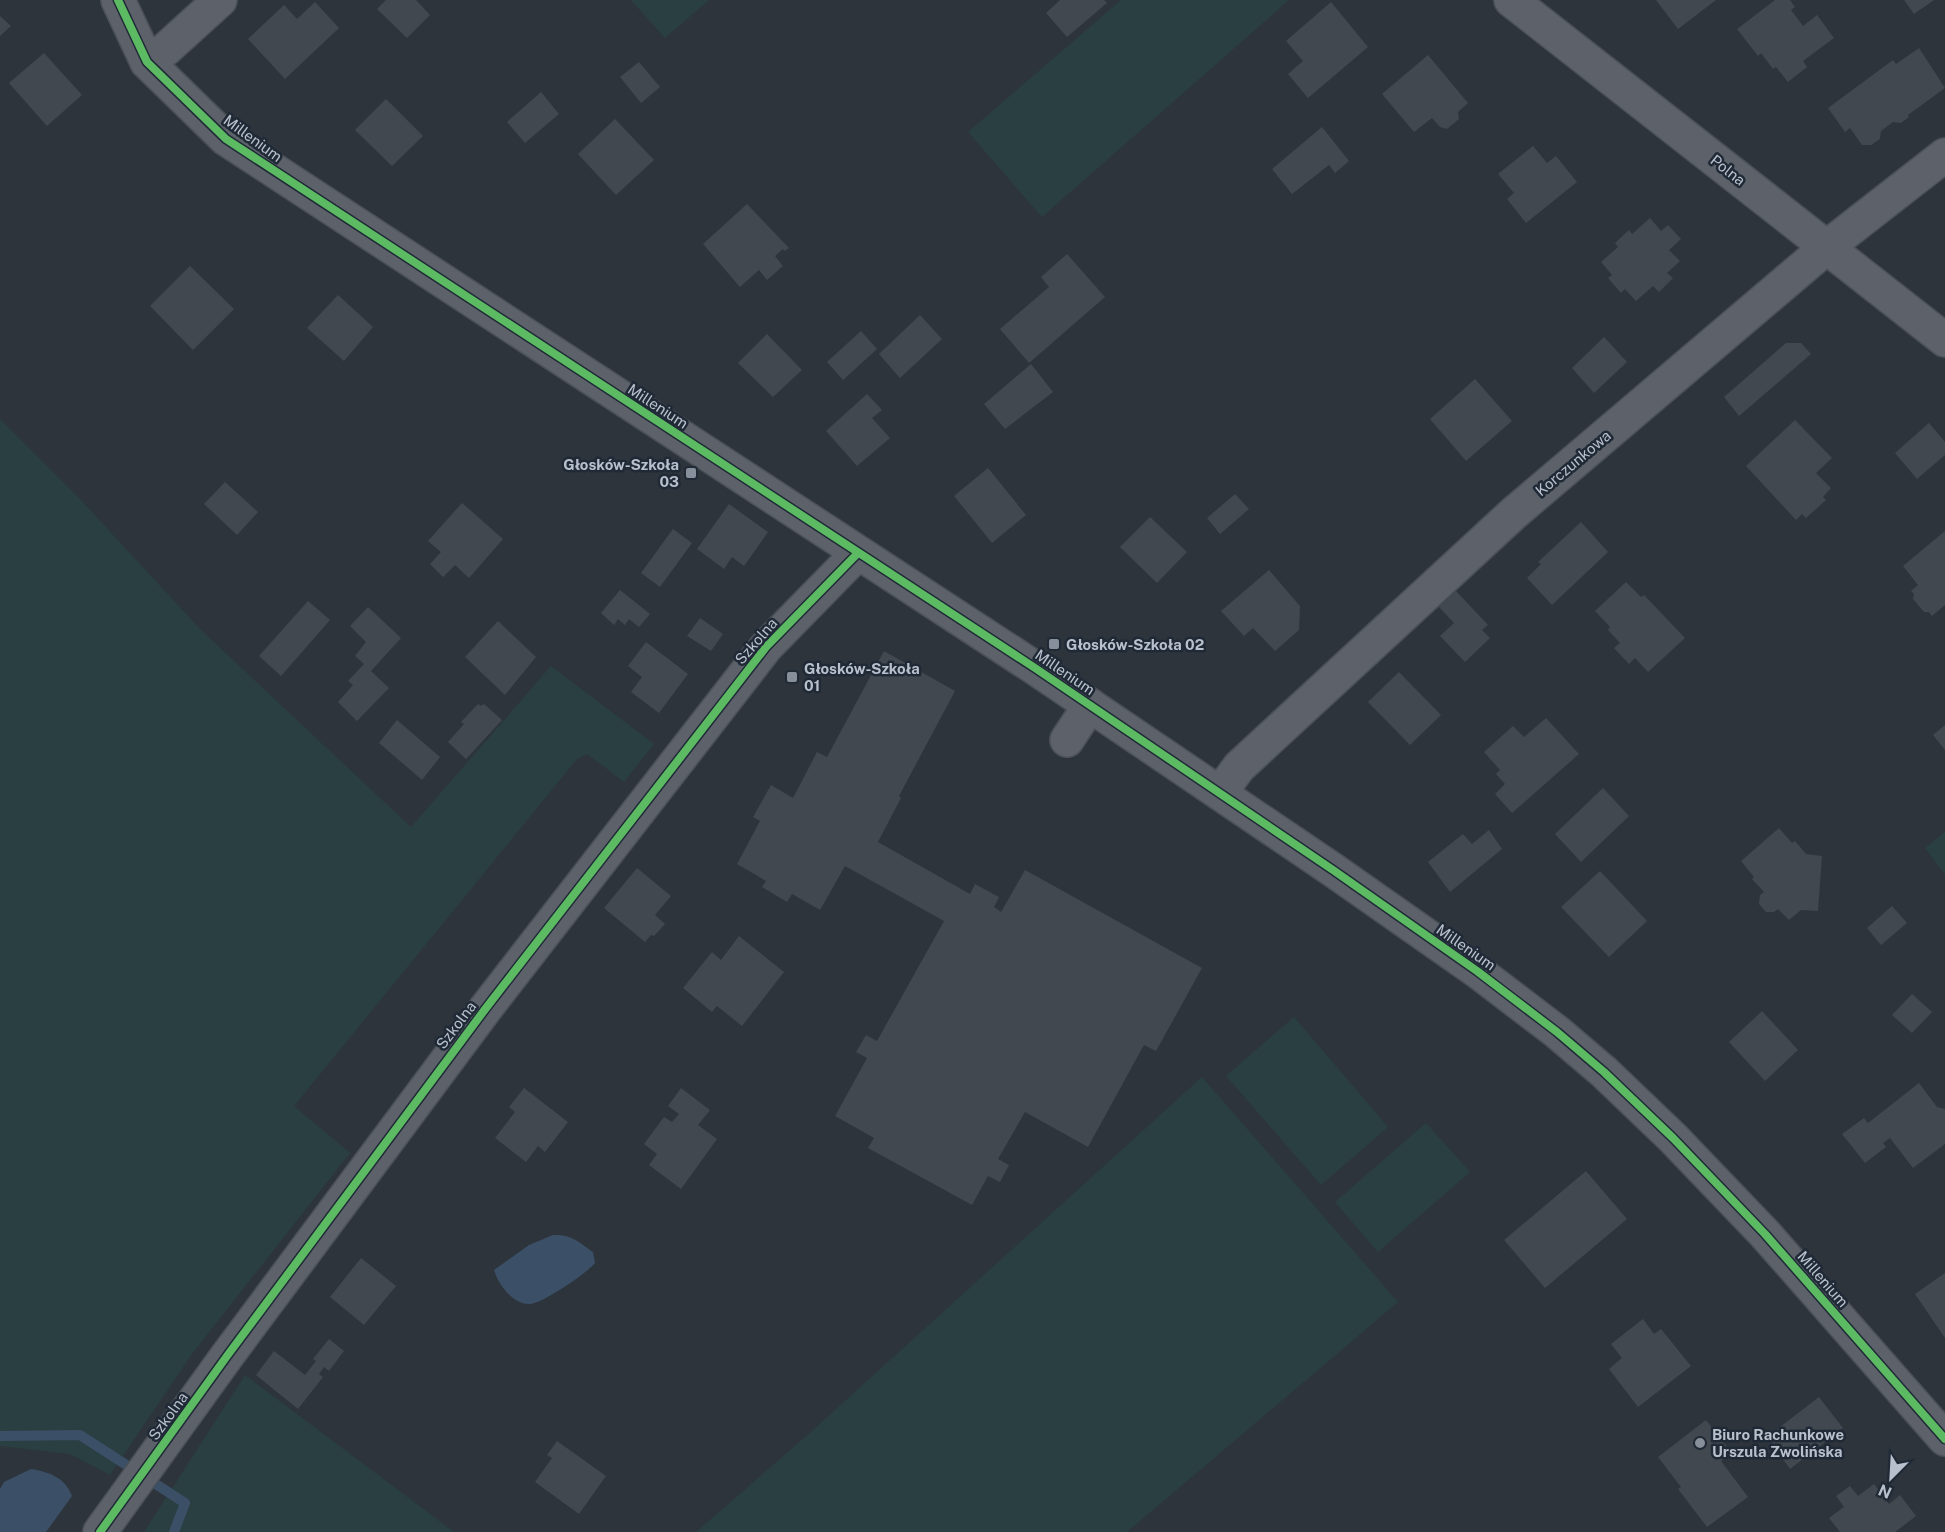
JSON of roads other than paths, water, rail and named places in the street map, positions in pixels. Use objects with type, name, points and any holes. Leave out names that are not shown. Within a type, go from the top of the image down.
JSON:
[{"type":"street","name":"Millenium","points":[[118,0],[147,62],[226,139],[1090,705],[1478,971],[1557,1032],[1604,1072],[1673,1138],[1765,1234],[1945,1438]]},
{"type":"street","points":[[147,62],[166,49],[220,0]]},
{"type":"street","name":"Polna","points":[[1510,0],[1945,340]]},
{"type":"street","name":"Korczunkowa","points":[[1220,793],[1239,767],[1514,513],[1827,247],[1945,154]]},
{"type":"street","name":"Szkolna","points":[[100,1532],[317,1234],[486,1008],[758,656],[858,552]]},
{"type":"street","points":[[1067,740],[1090,705]]},
{"type":"water","points":[[553,1235],[570,1237],[579,1242],[593,1252],[595,1263],[574,1281],[544,1299],[530,1304],[518,1301],[507,1293],[494,1270],[529,1245]]},
{"type":"water","points":[[31,1469],[61,1480],[72,1496],[46,1532],[0,1532],[0,1489],[4,1482]]},
{"type":"waterway","points":[[0,1436],[80,1435],[185,1503],[174,1532]]},
{"type":"place","name":"Głosków-Szkoła 03","points":[[691,473]]},
{"type":"place","name":"Głosków-Szkoła 02","points":[[1054,644]]},
{"type":"place","name":"Głosków-Szkoła 01","points":[[792,677]]},
{"type":"place","name":"Biuro Rachunkowe Urszula Zwolińska","points":[[1700,1443]]}]
